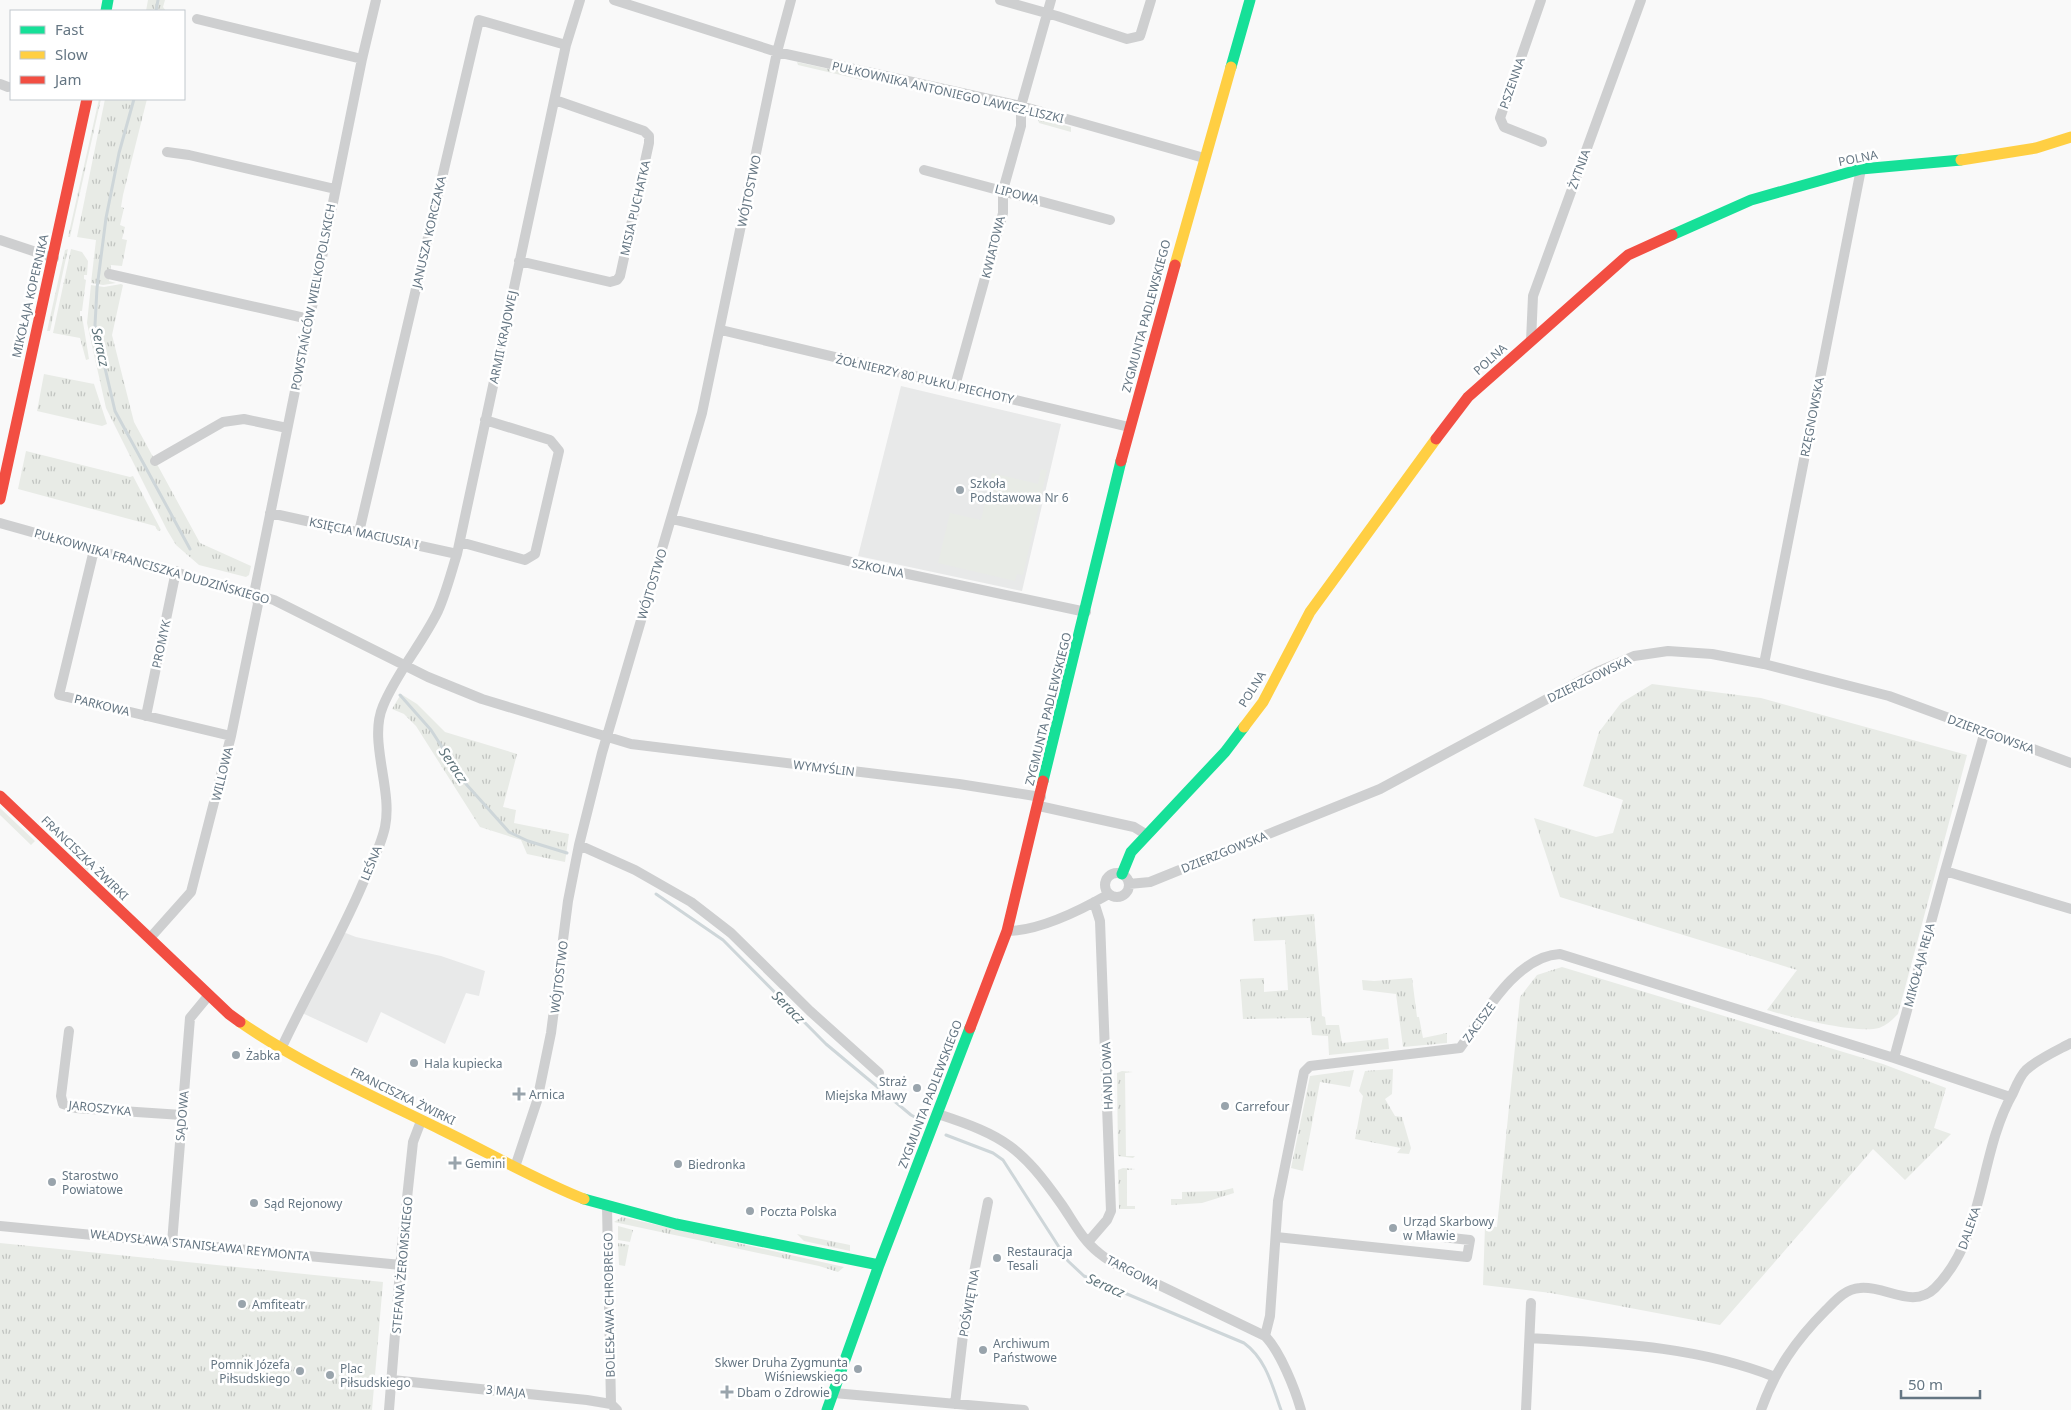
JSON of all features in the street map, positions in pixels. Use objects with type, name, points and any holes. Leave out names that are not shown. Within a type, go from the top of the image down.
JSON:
[{"type":"street","name":"POWSTAŃCÓW WIELKOPOLSKICH","points":[[258,595],[255,589],[270,513],[335,189],[376,0]]},
{"type":"street","name":"ARMII KRAJOWEJ","points":[[404,665],[417,649],[438,610],[457,554],[566,45],[580,0]]},
{"type":"street","name":"PUŁKOWNIKA ANTONIEGO LAWICZ-LISZKI","points":[[614,0],[777,52],[1021,106],[1204,158]]},
{"type":"street","name":"WÓJTOSTWO","points":[[515,1167],[537,1101],[552,1033],[568,901],[579,845],[702,413],[721,330],[777,52],[791,0]]},
{"type":"street","points":[[1000,0],[1127,39],[1140,36],[1151,0]]},
{"type":"street","name":"KWIATOWA","points":[[955,386],[1003,213],[1003,190],[1021,126],[1021,106],[1051,0]]},
{"type":"street","name":"ZYGMUNTA PADLEWSKIEGO","points":[[827,1410],[879,1265],[1007,932],[1130,427],[1204,158],[1250,0]]},
{"type":"street","name":"PSZENNA","points":[[1541,0],[1500,118],[1504,127],[1542,142]]},
{"type":"street","name":"ŻYTNIA","points":[[1531,341],[1533,296],[1640,0]]},
{"type":"street","points":[[197,19],[362,59]]},
{"type":"street","name":"JANUSZA KORCZAKA","points":[[359,532],[479,20],[566,45]]},
{"type":"street","name":"MIKOŁAJA KOPERNIKA","points":[[0,499],[34,335],[54,258],[87,100]]},
{"type":"street","name":"MISIA PUCHATKA","points":[[519,261],[610,282],[617,280],[620,276],[649,136],[644,131],[555,100]]},
{"type":"street","name":"POLNA","points":[[1122,874],[1131,852],[1225,752],[1262,702],[1310,612],[1387,504],[1468,397],[1628,255],[1750,200],[1861,170],[1971,159],[2036,148],[2071,137]]},
{"type":"street","points":[[167,152],[190,155],[335,189]]},
{"type":"street","name":"LIPOWA","points":[[924,170],[1110,220]]},
{"type":"street","name":"RZĘGNOWSKA","points":[[1764,664],[1861,170]]},
{"type":"street","points":[[0,240],[54,258]]},
{"type":"street","points":[[109,274],[309,319]]},
{"type":"street","name":"ŻOŁNIERZY 80 PUŁKU PIECHOTY","points":[[721,330],[1130,427]]},
{"type":"street","points":[[156,461],[223,422],[244,419],[287,428]]},
{"type":"street","points":[[460,542],[525,560],[535,554],[559,451],[550,440],[485,420]]},
{"type":"street","name":"KSIĘCIA MACIUSIA I","points":[[270,513],[457,554]]},
{"type":"street","name":"SZKOLNA","points":[[672,519],[856,563],[1086,612]]},
{"type":"street","name":"PUŁKOWNIKA FRANCISZKA DUDZIŃSKIEGO","points":[[0,523],[274,600],[404,665],[482,699],[608,738]]},
{"type":"street","name":"PARKOWA","points":[[94,550],[59,694],[232,736]]},
{"type":"street","name":"PROMYK","points":[[146,716],[176,571]]},
{"type":"street","name":"WILLOWA","points":[[150,938],[191,892],[232,736],[258,605],[258,595]]},
{"type":"street","name":"DZIERZGOWSKA","points":[[1007,932],[1021,931],[1036,926],[1109,894],[1120,897],[1127,892],[1129,884],[1150,882],[1380,790],[1599,671],[1634,656],[1668,651],[1712,654],[1764,664],[1888,696],[2071,763]]},
{"type":"street","name":"LEŚNA","points":[[281,1049],[343,932],[376,855],[385,826],[386,790],[380,721],[383,706],[404,665]]},
{"type":"street","name":"MIKOŁAJA REJA","points":[[1894,1058],[1985,731]]},
{"type":"street","name":"WYMYŚLIN","points":[[608,738],[631,744],[951,783],[1040,801],[1134,827],[1147,835]]},
{"type":"street","name":"FRANCISZKA ŻWIRKI","points":[[0,796],[229,1014],[281,1049],[515,1167],[607,1206],[672,1223],[879,1265]]},
{"type":"street","points":[[579,845],[635,870],[691,902],[731,933],[810,1011],[879,1073]]},
{"type":"street","points":[[1945,871],[2071,910]]},
{"type":"street","points":[[1109,894],[1105,887],[1107,879],[1114,874],[1122,874],[1129,884]]},
{"type":"street","name":"HANDLOWA","points":[[1088,1242],[1099,1230],[1111,1211],[1100,921],[1094,902]]},
{"type":"street","name":"ZACISZE","points":[[1265,1336],[1270,1316],[1283,1174],[1304,1072],[1310,1066],[1460,1048],[1508,983],[1534,961],[1546,954],[1560,954],[1894,1058],[2010,1097]]},
{"type":"street","name":"SĄDOWA","points":[[172,1242],[190,1018],[208,995]]},
{"type":"street","name":"JAROSZYKA","points":[[69,1031],[61,1096],[63,1104],[76,1108],[182,1115]]},
{"type":"street","name":"DALEKA","points":[[1761,1410],[1774,1377],[1802,1334],[1847,1290],[1862,1287],[1908,1298],[1924,1296],[1935,1289],[1958,1258],[1977,1204],[1998,1123],[2010,1097],[2025,1071],[2071,1043]]},
{"type":"street","name":"TARGOWA","points":[[938,1114],[986,1130],[1003,1139],[1019,1152],[1040,1174],[1088,1242],[1099,1253],[1123,1268],[1265,1336]]},
{"type":"street","name":"STEFANA ŻEROMSKIEGO","points":[[389,1410],[413,1142],[421,1121]]},
{"type":"street","name":"POŚWIĘTNA","points":[[955,1404],[964,1318],[988,1202]]},
{"type":"street","name":"BOLESŁAWA CHROBREGO","points":[[607,1206],[614,1407]]},
{"type":"street","name":"WŁADYSŁAWA STANISŁAWA REYMONTA","points":[[0,1226],[401,1265]]},
{"type":"street","points":[[1276,1236],[1467,1258],[1470,1240],[1432,1236]]},
{"type":"street","points":[[1526,1410],[1531,1303]]},
{"type":"street","points":[[1265,1336],[1273,1344],[1278,1354],[1300,1410]]},
{"type":"street","points":[[1530,1338],[1654,1347],[1714,1358],[1751,1368],[1774,1377]]},
{"type":"street","name":"3 MAJA","points":[[392,1380],[614,1407]]},
{"type":"street","points":[[834,1394],[921,1405],[955,1404],[992,1409],[1024,1410]]},
{"type":"shaded area","name":"Szkoła Podstawowa Nr 6","points":[[901,386],[1061,424],[1022,591],[858,556]]},
{"type":"shaded area","points":[[343,932],[356,937],[441,956],[485,971],[479,996],[466,993],[445,1044],[381,1012],[367,1043],[300,1012]]},
{"type":"green space","points":[[148,0],[165,0],[163,7],[165,10],[146,10]]},
{"type":"green space","points":[[797,62],[862,76],[862,80],[798,65]]},
{"type":"green space","points":[[99,100],[101,100],[70,237],[68,237]]},
{"type":"green space","points":[[105,100],[147,100],[121,207],[124,208],[120,225],[125,227],[122,239],[127,240],[122,266],[111,265],[109,281],[116,283],[103,285],[91,283],[96,240],[77,237]]},
{"type":"green space","points":[[1038,118],[1071,127],[1071,132],[1039,123]]},
{"type":"green space","points":[[68,249],[50,331],[47,331],[65,250]]},
{"type":"green space","points":[[71,249],[82,252],[88,261],[87,275],[84,275],[86,280],[82,311],[80,311],[89,359],[86,360],[80,338],[53,333]]},
{"type":"green space","points":[[91,285],[104,287],[123,285],[112,335],[134,422],[200,543],[251,566],[249,575],[246,577],[199,565],[176,545],[106,408],[87,323]]},
{"type":"green space","points":[[44,374],[94,384],[107,424],[102,426],[37,411]]},
{"type":"green space","points":[[26,451],[130,477],[133,476],[161,530],[158,531],[155,526],[18,489]]},
{"type":"green space","points":[[1041,469],[1047,470],[1023,575],[1017,574],[1015,581],[938,563],[950,513],[981,520],[992,473],[1038,484]]},
{"type":"green space","points":[[1652,684],[1761,698],[1967,755],[1898,1014],[1887,1024],[1879,1028],[1855,1029],[1823,1024],[1767,1010],[1797,970],[1560,897],[1534,818],[1596,837],[1613,833],[1623,800],[1583,786],[1599,732],[1621,703]]},
{"type":"green space","points":[[401,694],[417,704],[445,732],[517,754],[503,807],[516,810],[514,823],[569,834],[565,862],[527,854],[521,840],[480,827],[416,726],[404,714],[392,709]]},
{"type":"green space","points":[[0,808],[35,841],[31,845],[0,815]]},
{"type":"green space","points":[[70,846],[93,868],[88,871],[67,850]]},
{"type":"green space","points":[[1314,914],[1322,1016],[1325,1017],[1326,1025],[1339,1025],[1342,1043],[1388,1038],[1389,1049],[1329,1055],[1328,1036],[1312,1035],[1310,1018],[1243,1019],[1240,979],[1264,978],[1264,992],[1288,990],[1285,940],[1254,941],[1252,919]]},
{"type":"green space","points":[[1562,967],[1883,1064],[1946,1088],[1934,1128],[1951,1134],[1905,1180],[1873,1149],[1720,1325],[1551,1293],[1483,1285],[1485,1226],[1497,1227],[1520,997],[1537,975]]},
{"type":"green space","points":[[1412,978],[1417,1017],[1419,1017],[1423,1038],[1447,1033],[1447,1043],[1403,1047],[1396,994],[1363,990],[1362,980]]},
{"type":"green space","points":[[1393,1069],[1392,1094],[1385,1099],[1395,1116],[1402,1117],[1411,1148],[1409,1154],[1397,1153],[1401,1148],[1355,1139],[1363,1096],[1359,1091],[1365,1071]]},
{"type":"green space","points":[[1354,1070],[1350,1087],[1320,1082],[1303,1171],[1291,1168],[1310,1076]]},
{"type":"green space","points":[[1122,1071],[1133,1072],[1125,1073],[1126,1156],[1135,1156],[1133,1158],[1118,1156],[1117,1073]]},
{"type":"green space","points":[[1123,1168],[1135,1169],[1127,1170],[1127,1206],[1135,1206],[1135,1209],[1119,1209],[1118,1170]]},
{"type":"green space","points":[[1233,1188],[1234,1193],[1202,1203],[1171,1205],[1171,1199],[1182,1199],[1182,1192],[1221,1191]]},
{"type":"green space","points":[[622,1217],[844,1267],[838,1272],[819,1266],[614,1222]]},
{"type":"green space","points":[[618,1226],[633,1230],[630,1242],[618,1240]]},
{"type":"green space","points":[[797,1234],[850,1245],[850,1251],[804,1241]]},
{"type":"green space","points":[[0,1243],[383,1282],[372,1410],[0,1410]]},
{"type":"green space","points":[[618,1243],[629,1245],[625,1266],[619,1265]]},
{"type":"waterway","name":"Seracz","points":[[156,10],[158,0]]},
{"type":"waterway","name":"Seracz","points":[[134,100],[119,153],[106,218],[97,288],[95,325],[115,411],[190,549]]},
{"type":"waterway","name":"Seracz","points":[[400,695],[431,730],[466,784],[509,832],[528,841],[567,853]]},
{"type":"waterway","name":"Seracz","points":[[656,894],[723,940],[826,1044],[911,1115],[922,1121]]},
{"type":"waterway","name":"Seracz","points":[[946,1135],[993,1153],[1003,1160],[1068,1261],[1084,1276],[1244,1343],[1252,1349],[1263,1365],[1281,1410]]},
{"type":"traffic: fast","points":[[106,10],[108,0]]},
{"type":"traffic: fast","points":[[1231,67],[1250,0]]},
{"type":"traffic: fast","points":[[1672,235],[1751,200],[1861,169],[1961,160]]},
{"type":"traffic: fast","points":[[1043,781],[1121,461]]},
{"type":"traffic: fast","points":[[1122,874],[1131,852],[1225,752],[1244,727]]},
{"type":"traffic: fast","points":[[827,1410],[879,1265],[970,1028]]},
{"type":"traffic: fast","points":[[584,1199],[676,1224],[879,1265]]},
{"type":"traffic: slow","points":[[1175,265],[1231,67]]},
{"type":"traffic: slow","points":[[1961,160],[2036,148],[2071,137]]},
{"type":"traffic: slow","points":[[1244,727],[1263,702],[1310,612],[1436,439]]},
{"type":"traffic: slow","points":[[240,1022],[289,1053],[340,1080],[531,1175],[584,1199]]},
{"type":"traffic: jam","points":[[0,499],[87,100]]},
{"type":"traffic: jam","points":[[1436,439],[1468,397],[1628,255],[1672,235]]},
{"type":"traffic: jam","points":[[1121,461],[1175,265]]},
{"type":"traffic: jam","points":[[970,1028],[1007,931],[1043,781]]},
{"type":"traffic: jam","points":[[0,796],[229,1014],[240,1022]]},
{"type":"place","name":"Szkoła Podstawowa Nr 6","points":[[960,490]]},
{"type":"place","name":"Żabka","points":[[236,1055]]},
{"type":"place","name":"Hala kupiecka","points":[[414,1063]]},
{"type":"place","name":"Straż Miejska Mławy","points":[[917,1088]]},
{"type":"place","name":"Arnica","points":[[519,1094]]},
{"type":"place","name":"Carrefour","points":[[1225,1106]]},
{"type":"place","name":"Gemini","points":[[455,1163]]},
{"type":"place","name":"Biedronka","points":[[678,1164]]},
{"type":"place","name":"Starostwo Powiatowe","points":[[52,1182]]},
{"type":"place","name":"Sąd Rejonowy","points":[[254,1203]]},
{"type":"place","name":"Poczta Polska","points":[[750,1211]]},
{"type":"place","name":"Urząd Skarbowy w Mławie","points":[[1393,1228]]},
{"type":"place","name":"Restauracja Tesali","points":[[997,1258]]},
{"type":"place","name":"Amfiteatr","points":[[242,1304]]},
{"type":"place","name":"Archiwum Państwowe","points":[[983,1350]]},
{"type":"place","name":"Skwer Druha Zygmunta Wiśniewskiego","points":[[858,1369]]},
{"type":"place","name":"Pomnik Józefa Piłsudskiego","points":[[300,1371]]},
{"type":"place","name":"Plac Piłsudskiego","points":[[330,1375]]},
{"type":"place","name":"Dbam o Zdrowie","points":[[727,1392]]}]
